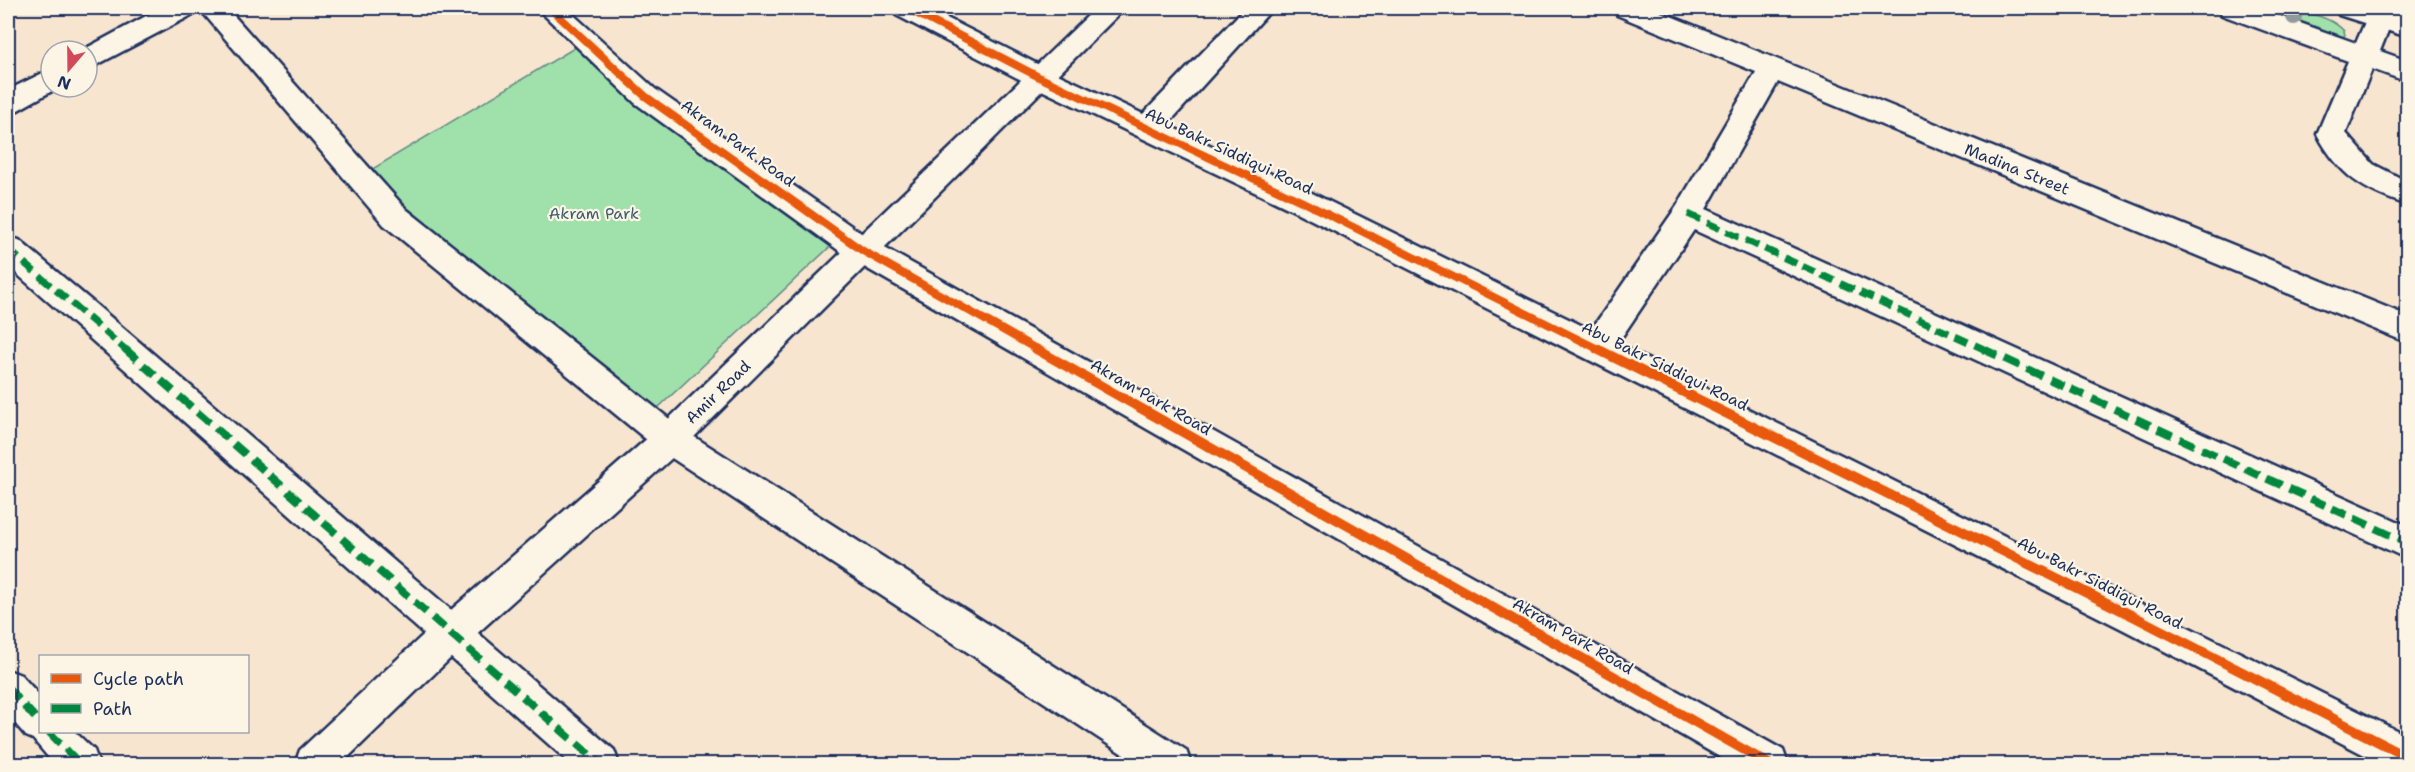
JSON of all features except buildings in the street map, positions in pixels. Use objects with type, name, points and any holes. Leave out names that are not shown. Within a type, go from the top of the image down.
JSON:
[{"type":"street","points":[[99,53],[182,8]]},
{"type":"street","points":[[212,8],[395,217],[670,439],[1172,765]]},
{"type":"street","name":"Akram Park Road","points":[[550,8],[645,96],[863,251],[1769,765]]},
{"type":"street","name":"Abu Bakr Siddiqui Road","points":[[906,8],[1039,77],[1303,202],[2137,618],[2408,757]]},
{"type":"street","name":"Amir Road","points":[[314,765],[448,636],[670,439],[1112,8]]},
{"type":"street","points":[[1147,128],[1260,8]]},
{"type":"street","name":"Madina Street","points":[[1627,8],[2408,330]]},
{"type":"street","points":[[2232,8],[2408,72]]},
{"type":"street","points":[[2349,8],[2383,13],[2408,28]]},
{"type":"street","points":[[2383,13],[2331,134],[2348,162],[2378,182],[2408,194]]},
{"type":"street","points":[[1596,349],[1688,214],[1772,68]]},
{"type":"street","points":[[8,103],[39,86]]},
{"type":"street","points":[[1688,214],[2408,543]]},
{"type":"street","points":[[8,249],[147,366],[448,636],[600,765]]},
{"type":"street","points":[[8,688],[39,722]]},
{"type":"street","points":[[50,733],[80,765]]},
{"type":"green space","points":[[2248,8],[2285,9],[2312,14],[2335,24],[2344,31],[2345,35],[2341,38],[2330,38]]},
{"type":"green space","name":"Akram Park","points":[[586,41],[834,243],[645,420],[359,177]]},
{"type":"marked path","points":[[1688,214],[2408,543]]},
{"type":"marked path","points":[[8,249],[600,764]]},
{"type":"marked path","points":[[8,688],[39,722]]},
{"type":"marked path","points":[[50,733],[80,764]]},
{"type":"cycle path","points":[[550,8],[645,96],[863,251],[1769,764]]},
{"type":"cycle path","points":[[906,8],[1039,77],[1303,202],[2137,618],[2408,757]]}]
